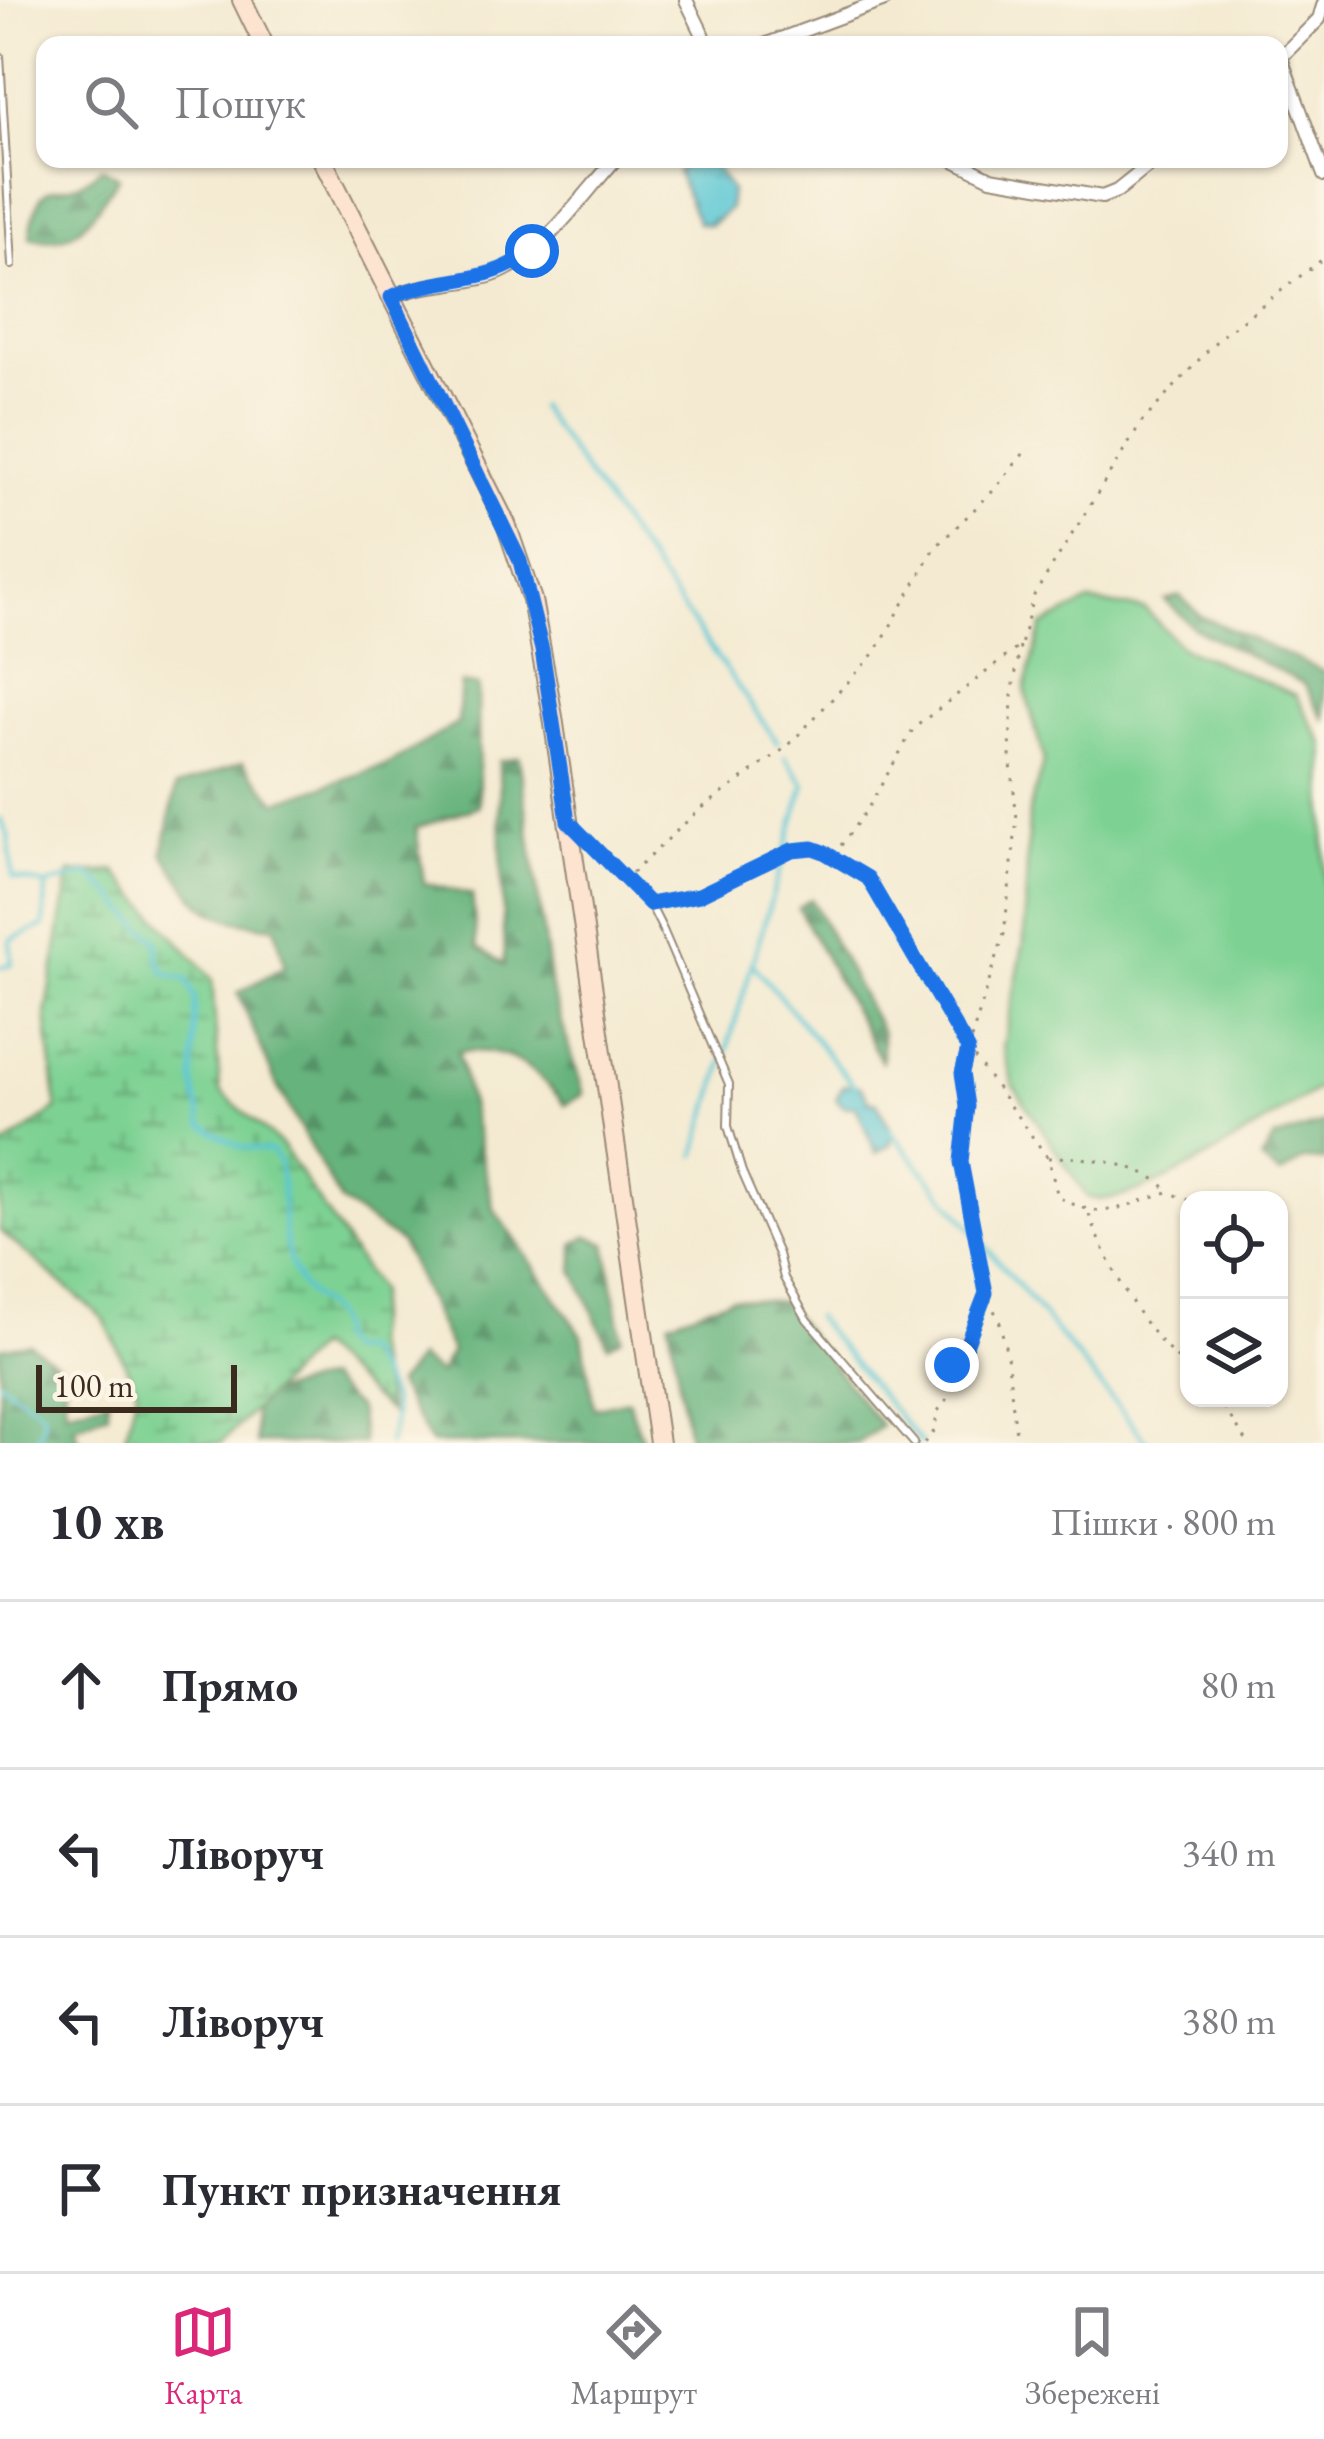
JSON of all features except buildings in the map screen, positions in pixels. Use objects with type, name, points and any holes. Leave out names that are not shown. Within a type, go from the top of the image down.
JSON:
[{"type":"main road","points":[[242,0],[260,36]]},
{"type":"main road","points":[[326,168],[520,561],[542,650],[659,1443]]},
{"type":"street","points":[[686,0],[704,36]]},
{"type":"street","points":[[792,36],[885,0]]},
{"type":"street","points":[[1288,50],[1319,19],[1324,2]]},
{"type":"street","points":[[1288,79],[1324,175]]},
{"type":"street","points":[[391,297],[421,285],[476,279],[509,268],[532,251],[608,168]]},
{"type":"street","points":[[970,168],[991,178],[1102,197],[1145,168]]},
{"type":"lane","points":[[0,56],[12,265]]},
{"type":"lane","points":[[568,821],[650,904],[729,1084],[728,1126],[784,1278],[807,1319],[914,1443]]},
{"type":"path","points":[[1017,1443],[1004,1339],[972,1236],[961,1162],[967,1106],[962,1073],[1004,934],[1017,819],[1010,755],[1012,695],[1033,597],[1142,422],[1219,338],[1324,258]]},
{"type":"path","points":[[627,878],[698,811],[788,746],[875,652],[935,548],[994,490],[1028,448]]},
{"type":"path","points":[[833,856],[868,808],[914,728],[1021,645]]},
{"type":"path","points":[[650,904],[699,895],[792,850],[813,848],[833,856],[868,878],[968,1049],[1048,1158],[1058,1197],[1088,1213],[1168,1192]]},
{"type":"path","points":[[1048,1158],[1147,1172],[1180,1197]]},
{"type":"path","points":[[1088,1213],[1115,1276],[1166,1349],[1180,1361]]},
{"type":"path","points":[[926,1443],[946,1401],[952,1365],[965,1348],[986,1293]]},
{"type":"path","points":[[1222,1407],[1248,1443]]},
{"type":"green space","points":[[100,168],[119,177],[73,233],[47,240],[30,237],[34,213],[47,192],[88,179]]},
{"type":"green space","points":[[1180,596],[1201,616],[1324,672],[1324,719],[1304,684],[1194,628],[1165,600]]},
{"type":"green space","points":[[1089,602],[1145,609],[1181,647],[1296,695],[1324,745],[1324,1085],[1206,1159],[1109,1199],[1087,1197],[1013,1085],[1003,1047],[1024,941],[1029,811],[1044,760],[1025,689],[1042,626]]},
{"type":"green space","points":[[461,683],[478,686],[479,806],[416,828],[424,883],[472,895],[477,947],[504,965],[499,761],[519,757],[551,989],[584,1094],[565,1105],[519,1062],[492,1053],[458,1052],[494,1209],[582,1335],[594,1408],[628,1400],[644,1443],[431,1443],[396,1385],[418,1358],[439,1374],[451,1351],[401,1243],[341,1202],[277,1086],[238,993],[285,966],[275,927],[232,920],[207,909],[163,853],[176,787],[243,762],[277,802],[389,764],[458,723]]},
{"type":"green space","points":[[115,871],[212,978],[220,1091],[282,1146],[378,1291],[371,1342],[389,1412],[316,1347],[221,1443],[124,1443],[137,1389],[104,1319],[0,1231],[0,1149],[57,1109],[46,1015],[70,873]]},
{"type":"green space","points":[[811,899],[882,1033],[882,1063],[798,908]]},
{"type":"green space","points":[[1324,1123],[1324,1161],[1303,1160],[1280,1175],[1261,1160],[1274,1139]]},
{"type":"green space","points":[[588,1236],[606,1243],[622,1338],[608,1345],[574,1270],[574,1244]]},
{"type":"green space","points":[[731,1298],[783,1302],[881,1426],[858,1443],[689,1443],[669,1321]]},
{"type":"green space","points":[[29,1343],[63,1367],[66,1410],[108,1399],[108,1412],[74,1427],[81,1443],[0,1443],[0,1348]]},
{"type":"green space","points":[[326,1379],[358,1410],[363,1443],[256,1443],[254,1410],[270,1393]]},
{"type":"water","points":[[716,168],[731,191],[729,209],[710,225],[698,223],[677,172]]},
{"type":"water","points":[[853,1085],[877,1103],[892,1132],[891,1144],[876,1153],[856,1106],[843,1107],[836,1099],[843,1086]]},
{"type":"waterway","points":[[539,407],[778,743]]},
{"type":"waterway","points":[[696,1155],[805,784],[785,757]]},
{"type":"waterway","points":[[0,819],[8,835],[13,878],[46,885],[87,874],[157,940],[159,962],[166,974],[186,979],[195,998],[193,1080],[202,1125],[240,1147],[271,1151],[279,1162],[292,1267],[305,1290],[331,1313],[337,1340],[347,1351],[363,1350],[384,1383],[394,1417],[388,1443]]},
{"type":"waterway","points":[[0,967],[12,964],[10,940],[44,926],[46,887]]},
{"type":"waterway","points":[[752,963],[856,1088]]},
{"type":"waterway","points":[[890,1130],[1148,1443]]},
{"type":"waterway","points":[[815,1317],[921,1443]]},
{"type":"waterway","points":[[0,1382],[45,1418],[35,1443]]},
{"type":"route","points":[[532,251],[498,273],[421,285],[391,297],[506,524],[520,561],[542,650],[568,821],[650,904],[699,895],[792,850],[824,852],[868,878],[968,1049],[962,1073],[967,1106],[961,1162],[986,1293],[965,1348],[952,1365]]}]
